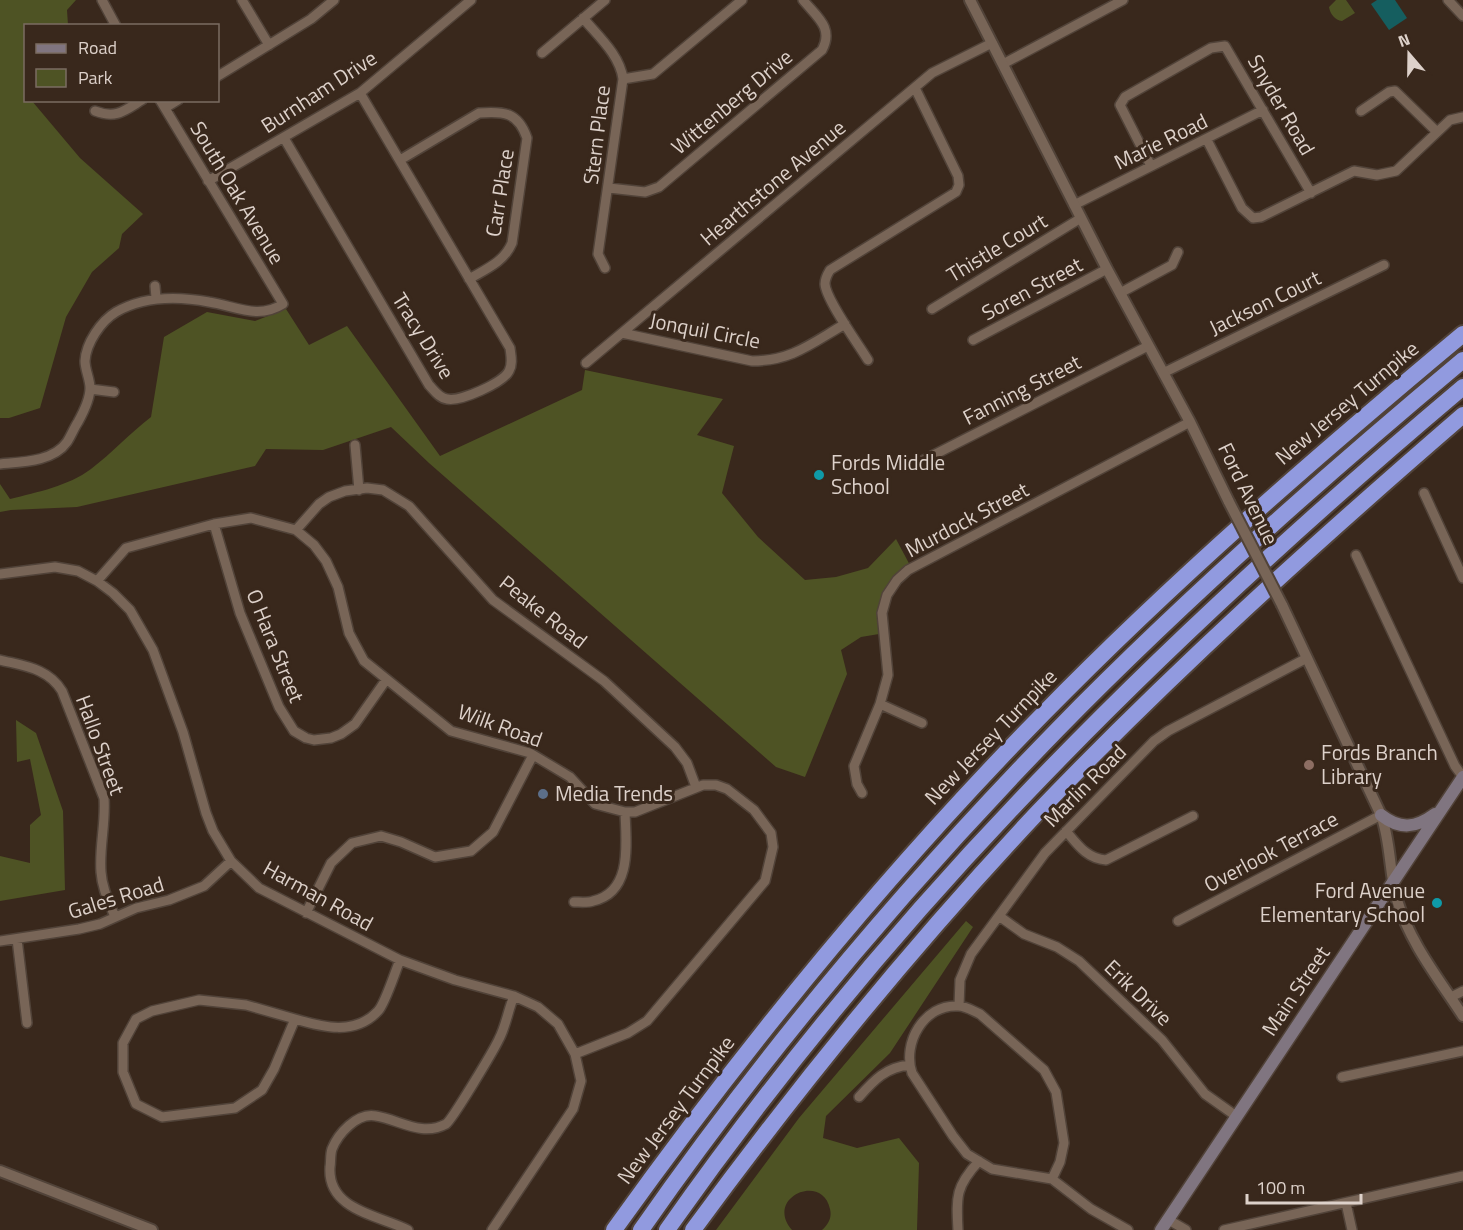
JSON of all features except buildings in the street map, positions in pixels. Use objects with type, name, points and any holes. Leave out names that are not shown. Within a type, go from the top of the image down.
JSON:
[{"type":"highway","name":"New Jersey Turnpike","points":[[614,1230],[691,1124],[792,995],[881,890],[989,770],[1176,583],[1323,452],[1463,334]]},
{"type":"highway","name":"New Jersey Turnpike","points":[[641,1230],[735,1102],[813,1004],[911,888],[1008,781],[1102,685],[1234,561],[1463,360]]},
{"type":"highway","points":[[667,1230],[725,1150],[828,1018],[926,903],[1023,797],[1121,697],[1240,584],[1463,387]]},
{"type":"highway","points":[[693,1230],[742,1163],[845,1032],[938,923],[1039,812],[1130,719],[1236,618],[1463,415]]},
{"type":"main road","name":"Main Street","points":[[1164,1225],[1463,777]]},
{"type":"main road","points":[[1380,815],[1395,824],[1408,827],[1424,822],[1443,807]]},
{"type":"street","points":[[102,0],[115,24]]},
{"type":"street","points":[[242,0],[270,45]]},
{"type":"street","points":[[219,75],[311,19],[334,0]]},
{"type":"street","name":"Burnham Drive","points":[[208,182],[360,93],[471,0]]},
{"type":"street","points":[[542,53],[605,0]]},
{"type":"street","points":[[623,79],[653,74],[742,0]]},
{"type":"street","name":"Wittenberg Drive","points":[[609,188],[645,192],[659,187],[822,50],[827,41],[827,31],[803,0]]},
{"type":"street","name":"Ford Avenue","points":[[970,0],[1074,206],[1191,422],[1282,605],[1380,815],[1400,909],[1411,934],[1463,1016]]},
{"type":"street","points":[[1003,64],[1123,0]]},
{"type":"street","points":[[1448,0],[1463,16]]},
{"type":"street","name":"Stern Place","points":[[583,18],[612,52],[622,69],[623,79],[598,254],[605,268]]},
{"type":"street","name":"Hearthstone Avenue","points":[[586,363],[932,73],[992,43]]},
{"type":"street","name":"Snyder Road","points":[[1151,166],[1120,105],[1121,101],[1211,48],[1225,46],[1311,193]]},
{"type":"street","points":[[868,360],[825,287],[825,279],[830,270],[956,192],[959,185],[958,176],[915,88]]},
{"type":"street","points":[[1361,111],[1389,92],[1395,92],[1436,131]]},
{"type":"street","name":"Tracy Drive","points":[[284,138],[429,385],[437,394],[447,399],[474,394],[502,380],[509,371],[512,359],[510,348],[360,93]]},
{"type":"street","points":[[95,111],[107,116],[113,115],[138,102]]},
{"type":"street","name":"South Oak Avenue","points":[[156,298],[209,302],[256,313],[276,309],[283,304],[163,104]]},
{"type":"street","name":"Marie Road","points":[[1074,206],[1263,110]]},
{"type":"street","name":"Carr Place","points":[[400,160],[479,113],[493,112],[511,115],[522,124],[527,138],[512,243],[508,253],[500,261],[469,279]]},
{"type":"street","points":[[1207,140],[1242,208],[1253,218],[1277,211],[1354,171],[1377,175],[1396,171],[1436,131],[1450,120],[1463,117]]},
{"type":"street","name":"Thistle Court","points":[[932,309],[1081,218]]},
{"type":"street","points":[[1120,293],[1172,265],[1178,252]]},
{"type":"street","name":"Jackson Court","points":[[1163,373],[1384,265]]},
{"type":"street","name":"Soren Street","points":[[973,340],[1107,269]]},
{"type":"street","points":[[0,464],[28,462],[49,455],[66,444],[82,415],[90,389],[85,360],[93,335],[113,313],[137,301],[156,298],[154,286]]},
{"type":"street","name":"Jonquil Circle","points":[[622,333],[752,360],[770,361],[793,355],[845,324]]},
{"type":"street","name":"Fanning Street","points":[[912,466],[1148,346]]},
{"type":"street","points":[[90,389],[114,392]]},
{"type":"street","name":"Murdock Street","points":[[862,793],[857,784],[854,766],[880,704],[888,675],[882,613],[887,595],[897,580],[908,570],[1191,422]]},
{"type":"street","points":[[356,445],[359,490]]},
{"type":"street","name":"Peake Road","points":[[296,530],[319,504],[345,491],[367,488],[383,490],[409,506],[494,600],[604,681],[675,747],[687,763],[696,787]]},
{"type":"street","points":[[1424,494],[1463,578]]},
{"type":"street","name":"Wilk Road","points":[[97,581],[126,548],[214,524],[251,518],[296,530],[314,545],[326,561],[338,586],[350,633],[364,662],[451,731],[533,755],[570,777],[595,804],[625,812],[635,812],[708,784],[723,787],[754,810],[771,833],[773,847],[765,881],[647,1021],[628,1033],[575,1054]]},
{"type":"street","name":"O Hara Street","points":[[214,524],[240,613],[279,707],[294,731],[314,740],[341,734],[355,724],[386,680]]},
{"type":"street","points":[[1356,555],[1455,766],[1463,777]]},
{"type":"street","name":"Harman Road","points":[[0,574],[55,567],[78,571],[97,581],[130,610],[153,650],[183,732],[213,831],[231,861],[259,888],[400,960],[455,980],[514,996],[538,1006],[558,1024],[575,1054],[581,1081],[573,1108],[492,1230]]},
{"type":"street","name":"Marlin Road","points":[[959,1006],[960,980],[971,954],[1045,853],[1155,741],[1168,731],[1307,658]]},
{"type":"street","name":"Hallo Street","points":[[0,660],[44,672],[62,691],[104,798],[105,813],[100,872],[115,916]]},
{"type":"street","points":[[880,704],[922,723]]},
{"type":"street","points":[[306,913],[331,863],[352,843],[381,836],[435,857],[471,851],[494,832],[533,755]]},
{"type":"street","points":[[574,902],[593,902],[610,893],[619,881],[626,865],[625,812]]},
{"type":"street","name":"Overlook Terrace","points":[[1178,921],[1380,815]]},
{"type":"street","points":[[1066,831],[1086,853],[1098,860],[1106,860],[1192,816]]},
{"type":"street","name":"Gales Road","points":[[0,941],[79,930],[136,908],[185,895],[204,886],[231,861]]},
{"type":"street","name":"Erik Drive","points":[[999,916],[1024,934],[1057,947],[1079,960],[1162,1040],[1205,1094],[1236,1116]]},
{"type":"street","points":[[17,939],[27,1023]]},
{"type":"street","points":[[295,1019],[274,1070],[262,1090],[235,1108],[162,1117],[136,1104],[123,1072],[123,1043],[136,1019],[152,1011],[198,1000],[246,1005],[295,1019],[321,1027],[344,1028],[357,1025],[378,1011],[400,960]]},
{"type":"street","points":[[1451,997],[1463,991]]},
{"type":"street","points":[[408,1230],[347,1205],[336,1195],[330,1172],[331,1150],[342,1132],[355,1121],[374,1115],[416,1128],[430,1129],[448,1123],[500,1038],[514,996]]},
{"type":"street","points":[[1053,1179],[1064,1143],[1056,1092],[1044,1070],[980,1014],[959,1006],[939,1010],[923,1021],[915,1032],[910,1046],[912,1073],[953,1137],[967,1154],[992,1169],[1053,1179],[1091,1209],[1128,1230]]},
{"type":"street","points":[[1342,1077],[1463,1051]]},
{"type":"street","points":[[859,1097],[874,1079],[888,1070],[910,1065]]},
{"type":"street","points":[[958,1230],[958,1195],[964,1177],[979,1161]]},
{"type":"street","points":[[0,1171],[152,1230]]},
{"type":"street","points":[[1224,1230],[1463,1176]]},
{"type":"street","points":[[1346,1203],[1352,1230]]},
{"type":"street","points":[[1164,1225],[1186,1230]]},
{"type":"green space","points":[[0,0],[76,0],[67,10],[68,24],[24,24],[24,102],[33,102],[80,158],[143,214],[122,234],[119,248],[92,272],[66,317],[40,408],[9,418],[0,418]]},
{"type":"green space","points":[[1336,0],[1346,0],[1355,13],[1342,21],[1335,18],[1329,7]]},
{"type":"green space","points":[[286,309],[309,345],[347,326],[440,456],[582,390],[585,370],[723,399],[697,435],[734,446],[722,493],[758,537],[805,580],[836,577],[868,568],[896,539],[912,569],[885,601],[885,633],[861,637],[841,650],[847,674],[805,777],[776,767],[429,463],[391,427],[323,450],[266,449],[255,466],[77,507],[0,512],[0,484],[10,499],[73,480],[99,463],[151,417],[164,337],[207,312],[255,321]]},
{"type":"green space","points":[[16,720],[36,733],[63,811],[65,890],[0,901],[0,856],[30,863],[30,825],[41,815],[30,759],[17,762]]},
{"type":"green space","points":[[966,921],[973,927],[890,1053],[826,1116],[823,1138],[857,1148],[899,1138],[919,1163],[917,1230],[822,1230],[831,1215],[830,1209],[825,1198],[817,1192],[807,1191],[790,1200],[785,1208],[785,1218],[792,1230],[716,1230],[799,1118]]},
{"type":"water","points":[[1377,0],[1395,0],[1407,18],[1389,30],[1371,4]]},
{"type":"place","name":"Fords Middle School","points":[[819,475]]},
{"type":"place","name":"Fords Branch Library","points":[[1309,765]]},
{"type":"place","name":"Media Trends","points":[[543,794]]},
{"type":"place","name":"Ford Avenue Elementary School","points":[[1437,903]]}]
